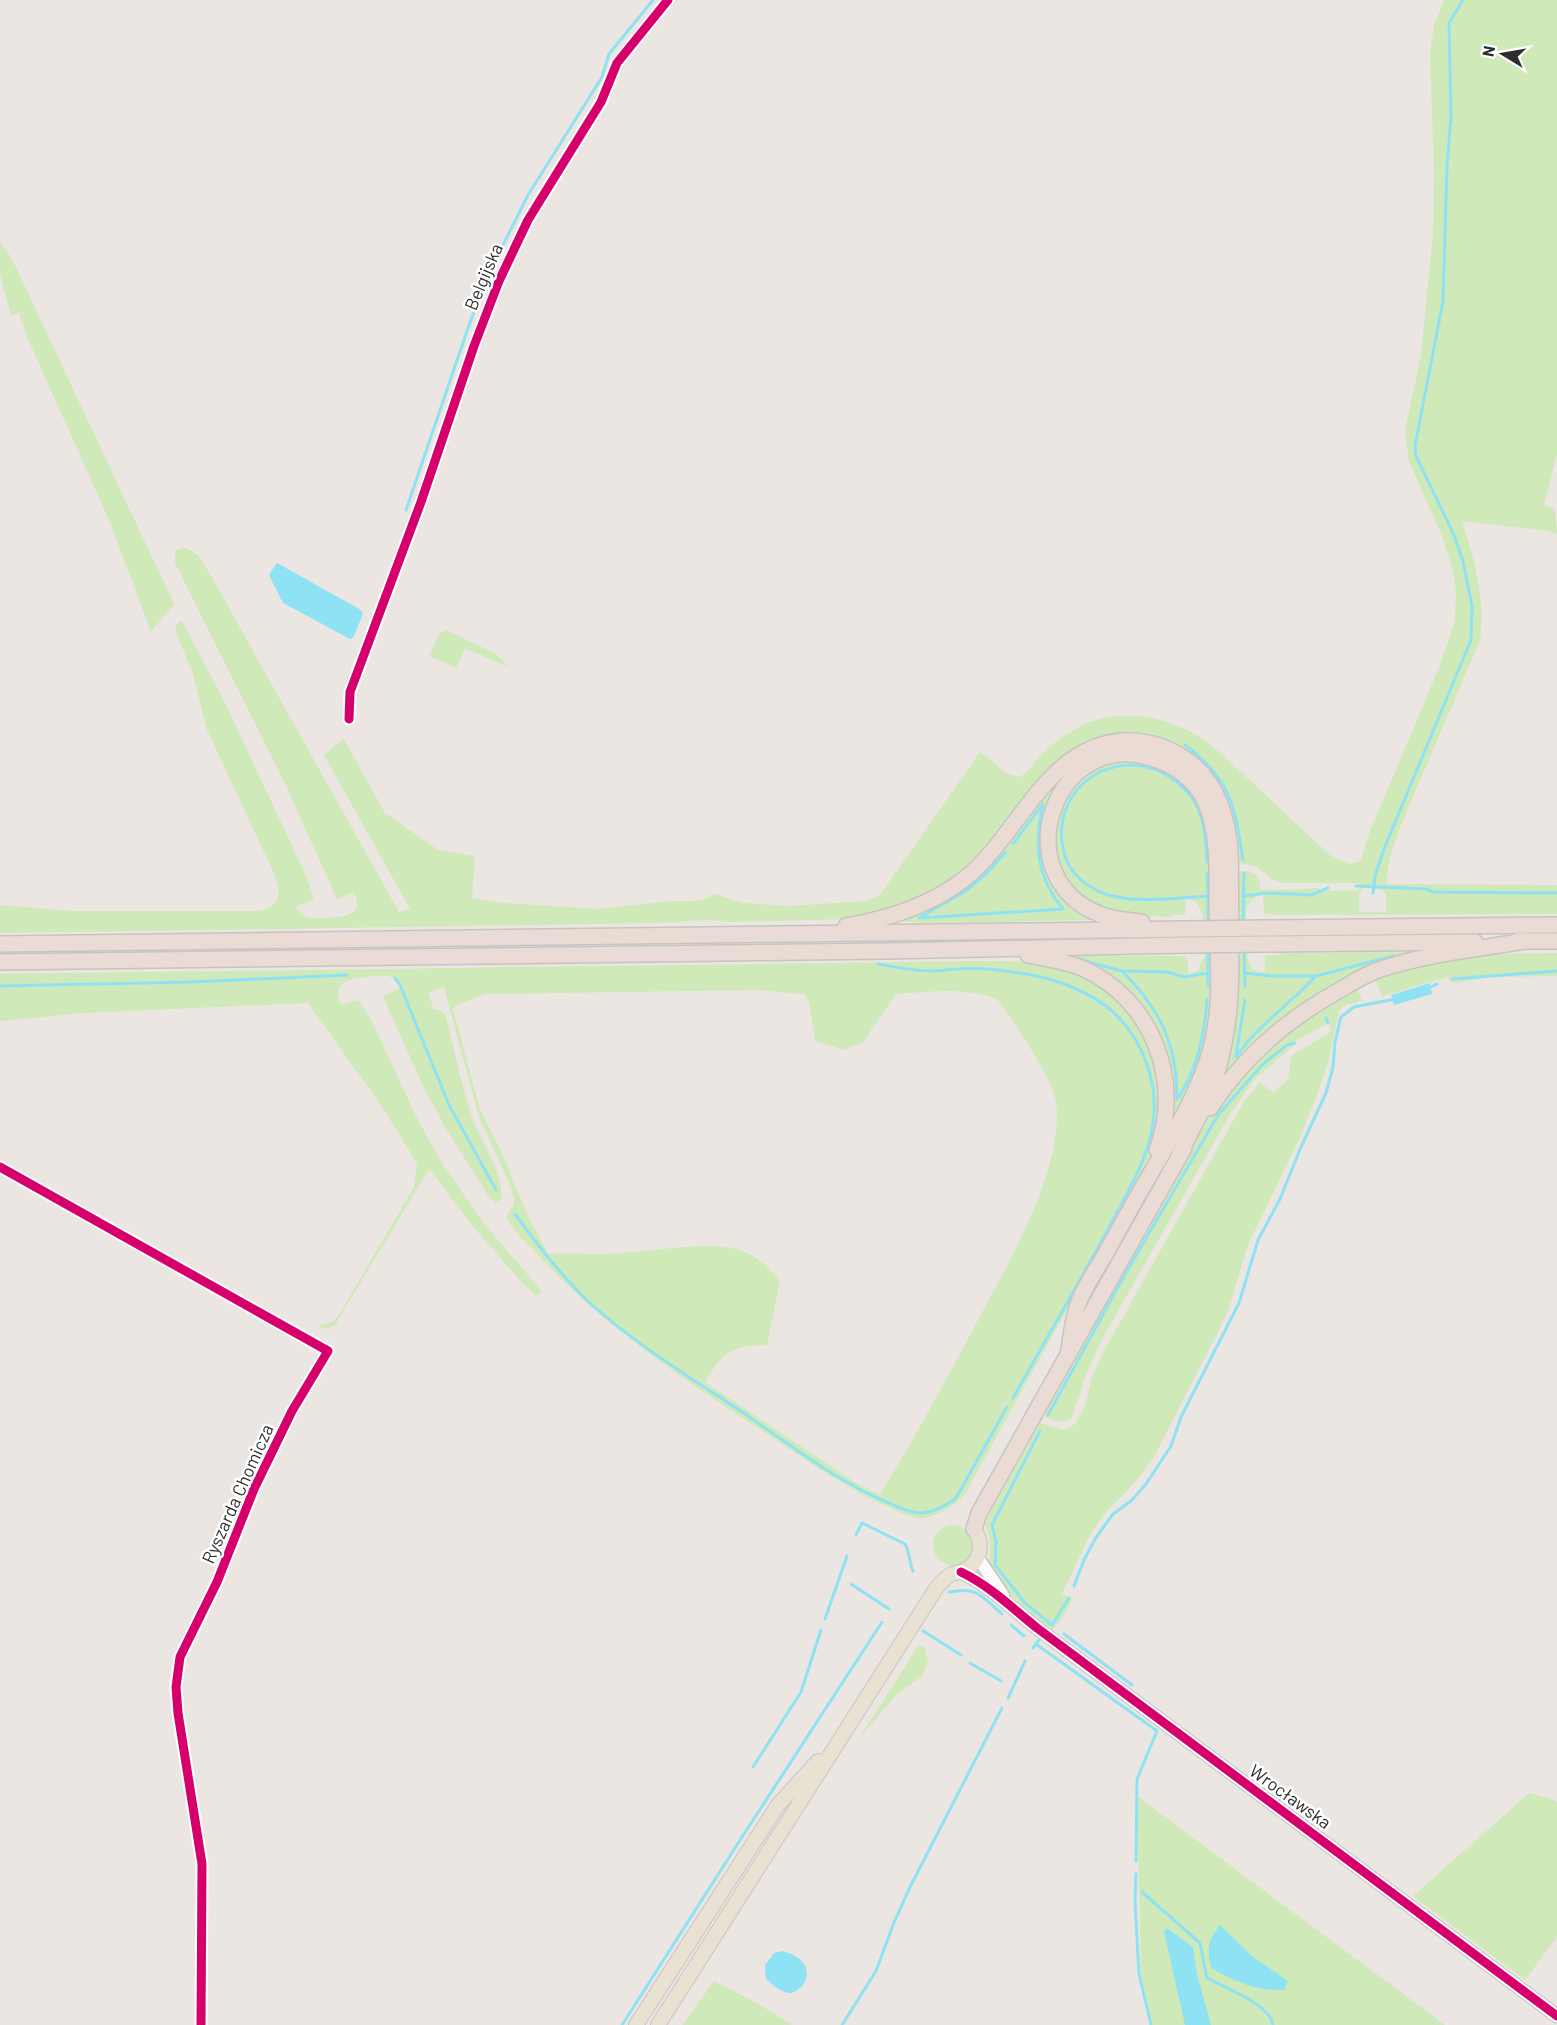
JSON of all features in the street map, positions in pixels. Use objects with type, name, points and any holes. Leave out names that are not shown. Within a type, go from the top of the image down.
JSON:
[{"type":"highway","points":[[802,933],[887,917],[927,903],[946,892],[976,870],[1052,776],[1075,758],[1096,746],[1119,741],[1139,741],[1162,746],[1180,755],[1208,781],[1221,805],[1225,819],[1230,850],[1231,993],[1227,1035],[1216,1075],[1179,1155]]},
{"type":"highway","points":[[1068,1355],[1077,1307],[1192,1100],[1208,1059],[1213,1038],[1219,977],[1215,843],[1212,824],[1202,795],[1187,777],[1171,765],[1152,758],[1134,754],[1112,756],[1089,765],[1066,784],[1051,813],[1048,843],[1058,878],[1083,904],[1108,917],[1186,929]]},
{"type":"highway","points":[[0,944],[1557,925]]},
{"type":"highway","points":[[974,1529],[979,1514],[1179,1155],[1219,1093],[1237,1070],[1289,1021],[1309,1007],[1375,971],[1441,955],[1526,941]]},
{"type":"highway","points":[[0,962],[1557,941]]},
{"type":"highway","points":[[887,951],[922,956],[1024,955],[1044,957],[1090,972],[1114,988],[1128,1001],[1145,1022],[1157,1046],[1163,1064],[1167,1099],[1160,1142],[1138,1195]]},
{"type":"main road","points":[[658,2025],[937,1587],[952,1574],[971,1567],[978,1558],[980,1543],[974,1529]]},
{"type":"main road","points":[[636,2025],[778,1805],[842,1735]]},
{"type":"street","name":"Belgijska","points":[[349,719],[350,692],[387,595],[474,346],[515,247],[548,186],[601,102],[623,52],[668,0]]},
{"type":"street","name":"Ryszarda Chomicza","points":[[0,1167],[328,1351],[292,1411],[254,1489],[217,1582],[180,1657],[176,1687],[178,1713],[202,1864],[201,2025]]},
{"type":"street","points":[[978,1558],[1007,1601]]},
{"type":"street","points":[[961,1572],[1007,1601]]},
{"type":"street","name":"Wrocławska","points":[[1007,1601],[1037,1628],[1557,2016]]},
{"type":"green space","points":[[1444,0],[1557,0],[1557,454],[1544,505],[1555,509],[1557,534],[1462,521],[1475,565],[1480,594],[1480,640],[1399,830],[1390,858],[1387,884],[1557,885],[1557,914],[1278,915],[1264,913],[1263,895],[1256,897],[1248,905],[1246,927],[1249,963],[1257,971],[1265,972],[1267,955],[1279,955],[1279,953],[1422,952],[1346,979],[1304,1003],[1261,1037],[1223,1078],[1230,1053],[1238,1002],[1238,871],[1255,874],[1261,889],[1359,890],[1359,883],[1281,883],[1271,879],[1255,866],[1239,863],[1233,816],[1224,791],[1209,769],[1193,754],[1170,741],[1149,735],[1126,733],[1094,740],[983,854],[952,880],[907,905],[852,919],[0,933],[0,905],[72,911],[261,911],[277,900],[278,891],[273,871],[207,730],[193,674],[176,632],[176,626],[182,621],[227,707],[307,878],[314,900],[296,906],[298,910],[304,916],[311,918],[329,918],[341,917],[355,910],[357,905],[354,892],[337,899],[286,786],[175,563],[175,551],[184,547],[198,555],[210,574],[399,912],[410,909],[324,755],[344,739],[385,813],[438,850],[475,856],[472,898],[503,903],[598,909],[669,901],[703,900],[715,894],[743,903],[789,906],[866,901],[880,895],[980,752],[1006,773],[1019,777],[1050,747],[1070,732],[1094,721],[1121,716],[1162,720],[1194,734],[1222,754],[1331,856],[1351,864],[1361,861],[1368,836],[1440,665],[1455,621],[1456,592],[1453,572],[1443,538],[1409,462],[1405,430],[1421,356],[1433,233],[1434,174],[1430,52],[1434,25]],"holes":[[[1364,888],[1380,889],[1386,894],[1386,912],[1359,912],[1359,894]]]},
{"type":"green space","points":[[0,242],[12,259],[174,604],[151,632],[110,522],[27,337],[19,313],[11,315],[0,275]]},
{"type":"green space","points":[[446,630],[494,653],[508,666],[465,648],[456,668],[431,657],[429,655],[440,633]]},
{"type":"green space","points":[[1119,747],[1151,749],[1166,753],[1180,761],[1197,775],[1209,792],[1217,810],[1225,852],[1226,873],[1226,990],[1221,1035],[1197,1107],[973,1511],[1191,1114],[1210,1066],[1220,1021],[1223,976],[1223,849],[1214,806],[1193,773],[1165,754],[1132,749],[1100,755],[1071,771],[1050,796],[1041,828],[1046,866],[1052,878],[1068,901],[1092,920],[921,923],[902,921],[939,903],[973,880],[1007,845],[1062,778],[1078,765],[1097,754]]},
{"type":"green space","points":[[1120,761],[1151,763],[1178,776],[1198,799],[1210,841],[1212,998],[1207,1037],[1199,1068],[1170,1128],[1157,1033],[1067,956],[1184,956],[1187,958],[1189,975],[1198,970],[1204,957],[1203,914],[1195,901],[1186,898],[1185,915],[1173,915],[1172,917],[1138,916],[1104,909],[1084,898],[1073,888],[1059,862],[1056,848],[1058,818],[1070,791],[1086,776]]},
{"type":"green space","points":[[1557,953],[1557,976],[1488,977],[1456,983],[1450,981],[1448,977],[1382,996],[1375,980],[1357,988],[1362,1001],[1345,1005],[1339,1011],[1328,1062],[1317,1095],[1300,1137],[1248,1245],[1228,1311],[1217,1334],[1154,1457],[1135,1482],[1100,1519],[1089,1537],[1062,1594],[1073,1599],[1061,1620],[1053,1629],[1035,1618],[1010,1594],[990,1568],[990,1543],[986,1520],[1039,1423],[1064,1430],[1075,1424],[1084,1409],[1092,1377],[1105,1349],[1246,1098],[1260,1083],[1274,1093],[1288,1079],[1292,1055],[1331,1032],[1330,1022],[1293,1042],[1294,1045],[1255,1079],[1230,1114],[1100,1343],[1087,1372],[1072,1417],[1062,1422],[1045,1417],[1044,1411],[1166,1192],[1201,1130],[1225,1095],[1243,1073],[1284,1033],[1306,1016],[1355,987],[1426,962],[1482,955]]},
{"type":"green space","points":[[984,961],[1039,964],[1081,975],[1102,988],[1120,1004],[1135,1023],[1147,1044],[1155,1068],[1159,1092],[1159,1117],[1142,1173],[965,1494],[944,1511],[930,1517],[918,1518],[888,1507],[846,1485],[655,1358],[568,1286],[518,1234],[506,1217],[514,1205],[514,1198],[479,1117],[444,987],[429,992],[433,1009],[445,1014],[472,1117],[496,1168],[501,1199],[496,1203],[489,1197],[445,1127],[424,1088],[383,996],[400,988],[396,982],[391,977],[385,976],[348,980],[340,986],[338,997],[341,1004],[359,1000],[373,1024],[417,1118],[443,1165],[486,1226],[542,1291],[536,1295],[526,1287],[470,1223],[429,1169],[335,1325],[327,1329],[319,1327],[333,1322],[340,1313],[414,1187],[417,1163],[380,1104],[308,1003],[83,1013],[0,1021],[0,974]],"holes":[[[757,990],[804,994],[809,1002],[815,1041],[844,1050],[863,1042],[896,994],[961,991],[998,1000],[1040,1064],[1056,1102],[1056,1129],[1051,1159],[1029,1220],[949,1374],[880,1495],[853,1481],[705,1382],[717,1364],[730,1352],[755,1345],[767,1345],[780,1280],[758,1260],[745,1252],[719,1246],[613,1254],[548,1254],[528,1216],[501,1151],[480,1110],[453,1009],[461,1003],[486,994]]]},
{"type":"green space","points":[[953,1525],[961,1526],[967,1531],[972,1537],[972,1553],[967,1559],[961,1564],[953,1565],[945,1564],[939,1559],[934,1553],[933,1545],[934,1537],[939,1531],[945,1526]]},
{"type":"green space","points":[[919,1645],[925,1648],[928,1661],[922,1676],[895,1696],[857,1741]]},
{"type":"green space","points":[[1529,1793],[1557,1802],[1557,1937],[1525,1980],[1413,1896]]},
{"type":"green space","points":[[1137,1796],[1445,2025],[1152,2025],[1141,1974]]},
{"type":"green space","points":[[714,1981],[760,2005],[792,2025],[682,2025]]},
{"type":"water","points":[[277,563],[361,610],[363,614],[353,638],[350,639],[283,603],[269,575]]},
{"type":"water","points":[[1430,983],[1432,994],[1394,1005],[1391,995]]},
{"type":"water","points":[[1220,1925],[1252,1956],[1288,1981],[1284,1990],[1246,1985],[1211,1968],[1209,1945]]},
{"type":"water","points":[[1167,1928],[1193,1947],[1197,1974],[1211,2025],[1185,2025],[1164,1932]]},
{"type":"water","points":[[782,1951],[794,1955],[806,1968],[806,1979],[803,1985],[791,1993],[781,1990],[766,1979],[765,1965],[774,1953]]},
{"type":"waterway","points":[[406,510],[486,279],[528,195],[602,77],[609,54],[653,0]]},
{"type":"waterway","points":[[1373,893],[1375,876],[1384,849],[1471,640],[1472,606],[1463,561],[1454,535],[1416,456],[1415,446],[1443,301],[1447,166],[1451,116],[1449,23],[1463,0]]},
{"type":"waterway","points":[[1185,745],[1212,770],[1228,795],[1237,824],[1243,860]]},
{"type":"waterway","points":[[1207,862],[1203,825],[1196,804],[1178,783],[1156,770],[1134,765],[1113,767],[1093,776],[1077,790],[1066,809],[1062,831],[1065,856],[1077,876],[1097,890],[1112,896],[1135,899],[1208,896],[1207,873]]},
{"type":"waterway","points":[[1006,852],[966,891],[919,918],[1063,909],[1047,884],[1039,859],[1038,846],[1043,804],[1013,844]]},
{"type":"waterway","points":[[1243,923],[1244,873]]},
{"type":"waterway","points":[[1356,886],[1426,889],[1433,892],[1557,893]]},
{"type":"waterway","points":[[1243,896],[1265,893],[1311,895],[1328,888]]},
{"type":"waterway","points":[[1208,896],[1208,925]]},
{"type":"waterway","points":[[1208,949],[1208,986]]},
{"type":"waterway","points":[[1244,950],[1245,987]]},
{"type":"waterway","points":[[1316,976],[1393,956]]},
{"type":"waterway","points":[[1078,959],[1122,971],[1168,972],[1184,977],[1208,973]]},
{"type":"waterway","points":[[878,964],[925,971],[997,970],[1062,983],[1102,1003],[1124,1023],[1140,1049],[1151,1078],[1154,1093],[1153,1123],[1141,1164],[1097,1249],[1013,1398]]},
{"type":"waterway","points":[[1122,971],[1147,1000],[1164,1029],[1174,1062],[1177,1099]]},
{"type":"waterway","points":[[1452,979],[1557,971]]},
{"type":"waterway","points":[[1236,1057],[1254,1035],[1316,976],[1271,976],[1244,973]]},
{"type":"waterway","points":[[0,986],[191,982],[347,975]]},
{"type":"waterway","points":[[395,978],[400,985],[449,1105],[496,1190]]},
{"type":"waterway","points":[[1427,989],[1437,984]]},
{"type":"waterway","points":[[1178,1098],[1185,1087],[1199,1050],[1207,999]]},
{"type":"waterway","points":[[1074,1586],[1095,1539],[1113,1514],[1131,1501],[1146,1484],[1171,1446],[1181,1417],[1239,1303],[1258,1240],[1280,1199],[1326,1093],[1333,1067],[1335,1042],[1341,1017],[1354,1007],[1395,999]]},
{"type":"waterway","points":[[1236,1055],[1245,1000]]},
{"type":"waterway","points":[[1326,1018],[1328,1023]]},
{"type":"waterway","points":[[1048,1415],[1123,1278],[1218,1115],[1262,1065],[1287,1045],[1295,1043]]},
{"type":"waterway","points":[[515,1214],[570,1283],[591,1304],[627,1333],[832,1473],[869,1494],[903,1509],[919,1513],[928,1512],[956,1498],[1007,1407]]},
{"type":"waterway","points":[[1040,1431],[992,1525],[996,1542],[995,1565],[1025,1603],[1052,1625],[1069,1598]]},
{"type":"waterway","points":[[856,1535],[862,1523],[905,1544],[913,1571]]},
{"type":"waterway","points":[[825,1619],[847,1556]]},
{"type":"waterway","points":[[851,1584],[889,1609]]},
{"type":"waterway","points":[[949,1592],[967,1591],[979,1594],[1002,1614]]},
{"type":"waterway","points":[[622,2025],[882,1622]]},
{"type":"waterway","points":[[1011,1625],[1024,1636]]},
{"type":"waterway","points":[[753,1767],[801,1692],[821,1630]]},
{"type":"waterway","points":[[923,1631],[961,1655]]},
{"type":"waterway","points":[[1064,1634],[1132,1685]]},
{"type":"waterway","points":[[1033,1648],[1039,1640]]},
{"type":"waterway","points":[[1036,1644],[1157,1731],[1137,1779],[1136,1861]]},
{"type":"waterway","points":[[1008,1698],[1025,1661]]},
{"type":"waterway","points":[[970,1663],[1001,1681]]},
{"type":"waterway","points":[[842,2025],[876,1971],[910,1887],[1002,1708]]},
{"type":"waterway","points":[[1136,1874],[1135,1901],[1139,1974],[1151,2025]]},
{"type":"waterway","points":[[1142,1892],[1200,1943],[1207,1978],[1256,2004],[1264,2010],[1273,2025]]},
{"type":"cycle path","points":[[349,719],[350,692],[421,502],[474,346],[499,281],[528,220],[601,102],[617,63],[668,0]]},
{"type":"cycle path","points":[[0,1167],[328,1351],[292,1411],[254,1489],[217,1582],[180,1657],[176,1687],[178,1713],[202,1864],[201,2025]]},
{"type":"cycle path","points":[[961,1572],[991,1591],[1037,1628],[1557,2016]]}]
